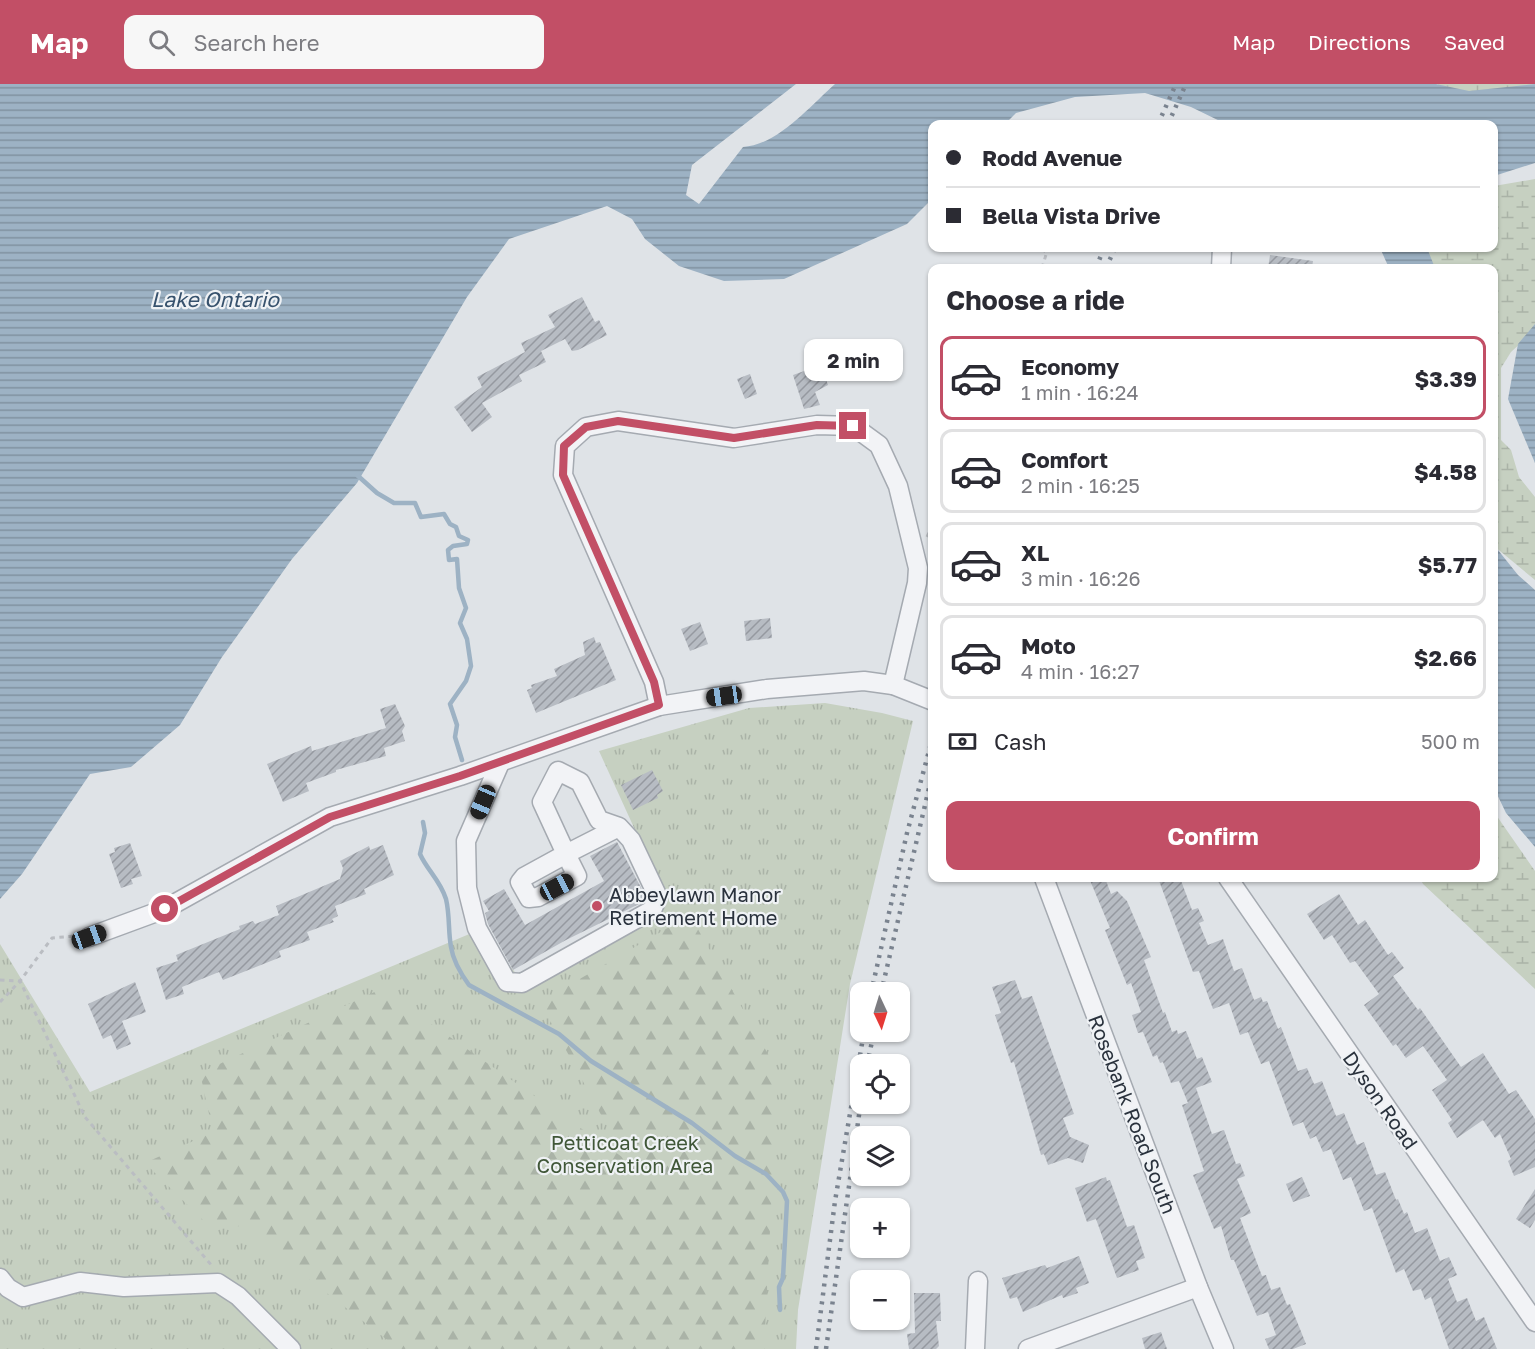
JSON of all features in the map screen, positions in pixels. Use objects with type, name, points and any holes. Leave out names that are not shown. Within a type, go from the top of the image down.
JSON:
[{"type":"street","points":[[659,705],[654,682],[563,475],[564,446],[586,427],[618,421],[734,438],[817,425],[853,426],[879,445],[898,486],[918,567],[917,583],[893,685]]},
{"type":"street","points":[[89,937],[165,909],[330,817],[549,746],[659,705],[864,681],[893,685],[928,699]]},
{"type":"street","points":[[500,762],[466,841],[467,888],[477,928],[507,982],[522,983],[652,910],[658,897],[631,840],[619,827],[599,820],[580,782],[558,771],[549,746]]},
{"type":"street","points":[[558,771],[542,802],[566,854],[619,827]]},
{"type":"street","name":"Rosebank Road South","points":[[1046,882],[1198,1287],[1224,1349]]},
{"type":"street","name":"Dyson Road","points":[[1231,882],[1535,1322]]},
{"type":"street","points":[[0,1278],[8,1288],[23,1297],[80,1282],[124,1287],[218,1283],[238,1296],[291,1349]]},
{"type":"street","points":[[975,1349],[978,1281]]},
{"type":"street","points":[[1028,1349],[1198,1287]]},
{"type":"path","points":[[1043,264],[1046,253]]},
{"type":"path","points":[[0,1002],[20,981],[52,938],[89,937]]},
{"type":"path","points":[[0,980],[20,981]]},
{"type":"path","points":[[20,981],[85,1117],[215,1270]]},
{"type":"green space","points":[[1438,84],[1535,84],[1439,101]]},
{"type":"green space","points":[[1535,179],[1535,330],[1511,352],[1501,368],[1501,440],[1511,450],[1519,477],[1535,497],[1535,580],[1498,549],[1498,264],[1429,264],[1426,252],[1498,252],[1498,185]]},
{"type":"green space","name":"Petticoat Creek Conservation Area","points":[[825,703],[913,721],[850,982],[798,1310],[796,1349],[0,1349],[0,944],[90,1092],[479,930],[526,985],[667,900],[599,751],[749,708]]},
{"type":"green space","points":[[1498,818],[1535,871],[1535,989],[1422,882],[1498,882]]},
{"type":"green space","points":[[690,915],[778,1072],[764,1349],[399,1349],[240,1226],[213,1230],[145,1163],[213,1132],[200,1073],[381,989],[625,1159],[540,1002]]},
{"type":"water","name":"Lake Ontario","points":[[0,84],[796,84],[692,165],[686,195],[699,204],[743,147],[756,145],[781,132],[835,84],[1436,84],[1469,91],[1535,84],[1535,163],[1498,175],[1498,120],[1218,120],[1191,107],[1145,93],[1075,97],[1016,113],[1009,120],[928,120],[928,203],[907,224],[784,279],[724,281],[679,266],[645,239],[632,219],[607,206],[509,239],[467,297],[357,483],[292,559],[222,657],[180,725],[131,767],[90,774],[22,874],[0,899]]},
{"type":"water","points":[[1382,252],[1429,252],[1433,264],[1387,264]]},
{"type":"water","points":[[1535,324],[1535,463],[1508,399],[1518,344]]},
{"type":"water","points":[[1498,550],[1518,575],[1535,590],[1535,847],[1506,813],[1498,796]]},
{"type":"building","points":[[1270,255],[1313,261],[1313,264],[1269,264]]},
{"type":"building","points":[[582,297],[595,322],[599,320],[607,335],[578,350],[572,351],[565,339],[541,351],[546,362],[519,375],[522,381],[482,403],[492,417],[472,432],[454,407],[482,387],[477,377],[525,352],[521,343],[555,327],[548,315]]},
{"type":"building","points":[[821,365],[828,385],[815,392],[820,405],[804,409],[793,375]]},
{"type":"building","points":[[750,374],[757,394],[745,399],[737,379]]},
{"type":"building","points":[[770,618],[772,638],[746,641],[744,621]]},
{"type":"building","points":[[700,622],[708,644],[690,651],[681,629]]},
{"type":"building","points":[[594,637],[596,643],[600,642],[616,680],[536,713],[527,690],[532,688],[531,685],[557,676],[554,669],[585,655],[583,642]]},
{"type":"building","points":[[395,704],[405,726],[402,731],[405,741],[384,748],[386,756],[336,770],[336,772],[306,783],[309,791],[283,802],[267,764],[311,746],[312,751],[386,728],[380,709]]},
{"type":"building","points":[[652,770],[663,791],[657,795],[658,798],[633,810],[621,785]]},
{"type":"building","name":"Abbeylawn Manor Retirement Home","points":[[617,842],[646,897],[643,902],[566,940],[513,970],[488,924],[485,913],[489,911],[483,901],[504,889],[525,925],[604,881],[590,856]]},
{"type":"building","points":[[130,843],[142,876],[131,879],[133,884],[121,888],[109,854],[115,852],[114,848]]},
{"type":"building","points":[[383,845],[394,875],[364,889],[366,894],[335,906],[338,916],[332,919],[334,922],[307,932],[310,940],[279,951],[281,957],[223,980],[219,972],[182,987],[184,994],[166,1000],[156,968],[178,961],[176,955],[240,929],[239,926],[253,921],[255,924],[279,915],[276,906],[340,879],[343,868],[340,861],[369,846],[370,850]]},
{"type":"building","points":[[1091,882],[1106,882],[1111,894],[1117,891],[1127,901],[1151,957],[1144,960],[1172,1032],[1177,1030],[1178,1034],[1186,1031],[1197,1059],[1202,1057],[1212,1082],[1196,1088],[1212,1134],[1224,1130],[1236,1164],[1240,1163],[1245,1176],[1237,1179],[1251,1213],[1240,1218],[1262,1276],[1266,1275],[1271,1290],[1280,1287],[1287,1305],[1290,1304],[1306,1344],[1293,1349],[1269,1349],[1265,1339],[1276,1335],[1268,1312],[1257,1316],[1234,1260],[1231,1260],[1221,1226],[1214,1229],[1193,1175],[1204,1171],[1182,1105],[1188,1103],[1179,1081],[1171,1083],[1163,1062],[1160,1063],[1157,1055],[1153,1057],[1143,1032],[1138,1033],[1132,1015],[1141,1012],[1131,983],[1127,985],[1105,930],[1110,928]]},
{"type":"building","points":[[1159,882],[1182,882],[1192,910],[1198,908],[1204,921],[1199,923],[1208,945],[1223,939],[1234,971],[1242,968],[1254,1000],[1261,997],[1263,1002],[1267,1001],[1278,1029],[1281,1027],[1298,1071],[1307,1068],[1314,1084],[1322,1081],[1336,1116],[1344,1113],[1357,1145],[1364,1142],[1376,1175],[1385,1172],[1396,1200],[1398,1199],[1404,1214],[1407,1212],[1415,1233],[1427,1228],[1440,1261],[1449,1257],[1457,1275],[1448,1279],[1457,1302],[1467,1298],[1476,1321],[1484,1317],[1497,1349],[1449,1349],[1431,1297],[1425,1300],[1421,1289],[1413,1291],[1404,1269],[1396,1273],[1372,1208],[1364,1211],[1351,1177],[1343,1180],[1331,1149],[1323,1152],[1316,1136],[1310,1139],[1303,1122],[1293,1126],[1269,1061],[1261,1064],[1248,1032],[1240,1035],[1229,1003],[1213,1009],[1199,971],[1193,972]]},
{"type":"building","points":[[1339,894],[1358,925],[1365,920],[1388,955],[1392,952],[1404,968],[1393,976],[1418,1010],[1420,1008],[1461,1067],[1483,1053],[1509,1094],[1516,1090],[1535,1119],[1535,1167],[1514,1176],[1508,1161],[1511,1159],[1500,1134],[1495,1138],[1483,1120],[1457,1138],[1448,1123],[1452,1120],[1432,1090],[1447,1080],[1423,1046],[1406,1058],[1396,1044],[1393,1046],[1364,1005],[1379,994],[1355,961],[1350,963],[1332,935],[1324,940],[1307,914]]},
{"type":"building","points":[[1015,980],[1022,999],[1032,996],[1074,1114],[1063,1118],[1070,1137],[1089,1145],[1083,1163],[1068,1158],[1048,1165],[1044,1154],[1041,1155],[1014,1062],[1011,1063],[995,1015],[1001,1013],[992,987]]},
{"type":"building","points":[[135,982],[146,1012],[122,1021],[131,1044],[117,1050],[111,1035],[103,1039],[88,1004]]},
{"type":"building","points":[[1106,1177],[1107,1181],[1110,1180],[1127,1227],[1134,1225],[1145,1258],[1136,1261],[1139,1270],[1117,1278],[1096,1219],[1087,1222],[1075,1188]]},
{"type":"building","points":[[1302,1177],[1310,1196],[1293,1202],[1286,1184]]},
{"type":"building","points":[[1535,1189],[1535,1220],[1530,1228],[1516,1219]]},
{"type":"building","points":[[1079,1256],[1089,1283],[1076,1288],[1078,1293],[1063,1298],[1062,1295],[1023,1312],[1017,1297],[1010,1299],[1002,1278],[1045,1265],[1047,1268]]},
{"type":"building","points":[[914,1293],[940,1293],[941,1321],[936,1321],[939,1346],[936,1349],[909,1349],[907,1334],[915,1333]]},
{"type":"building","points":[[1161,1332],[1167,1349],[1145,1349],[1142,1338]]},
{"type":"waterway","points":[[357,475],[377,493],[394,503],[415,503],[421,517],[444,514],[450,524],[456,527],[459,536],[468,540],[467,544],[453,546],[448,550],[449,560],[457,559],[459,588],[466,608],[460,623],[467,639],[471,666],[466,681],[450,704],[457,725],[455,737],[462,760]]},
{"type":"waterway","points":[[423,822],[425,833],[420,854],[446,899],[452,952],[469,985],[559,1034],[591,1061],[692,1123],[735,1156],[766,1174],[783,1192],[787,1201],[783,1278],[779,1287],[780,1310]]},
{"type":"railway","points":[[1160,120],[1176,84]]},
{"type":"railway","points":[[1170,120],[1186,84]]},
{"type":"railway","points":[[1098,264],[1102,252]]},
{"type":"railway","points":[[1108,264],[1113,252]]},
{"type":"railway","points":[[873,982],[907,833],[928,755]]},
{"type":"railway","points":[[884,982],[928,792]]},
{"type":"railway","points":[[816,1349],[835,1201],[862,1042]]},
{"type":"railway","points":[[869,1054],[872,1042]]},
{"type":"railway","points":[[826,1349],[859,1114]]},
{"type":"place","name":"Abbeylawn Manor Retirement Home","points":[[597,906]]},
{"type":"route","points":[[165,909],[330,817],[549,746],[659,705],[654,682],[563,475],[564,446],[586,427],[618,421],[734,438],[817,425],[853,426]]}]
